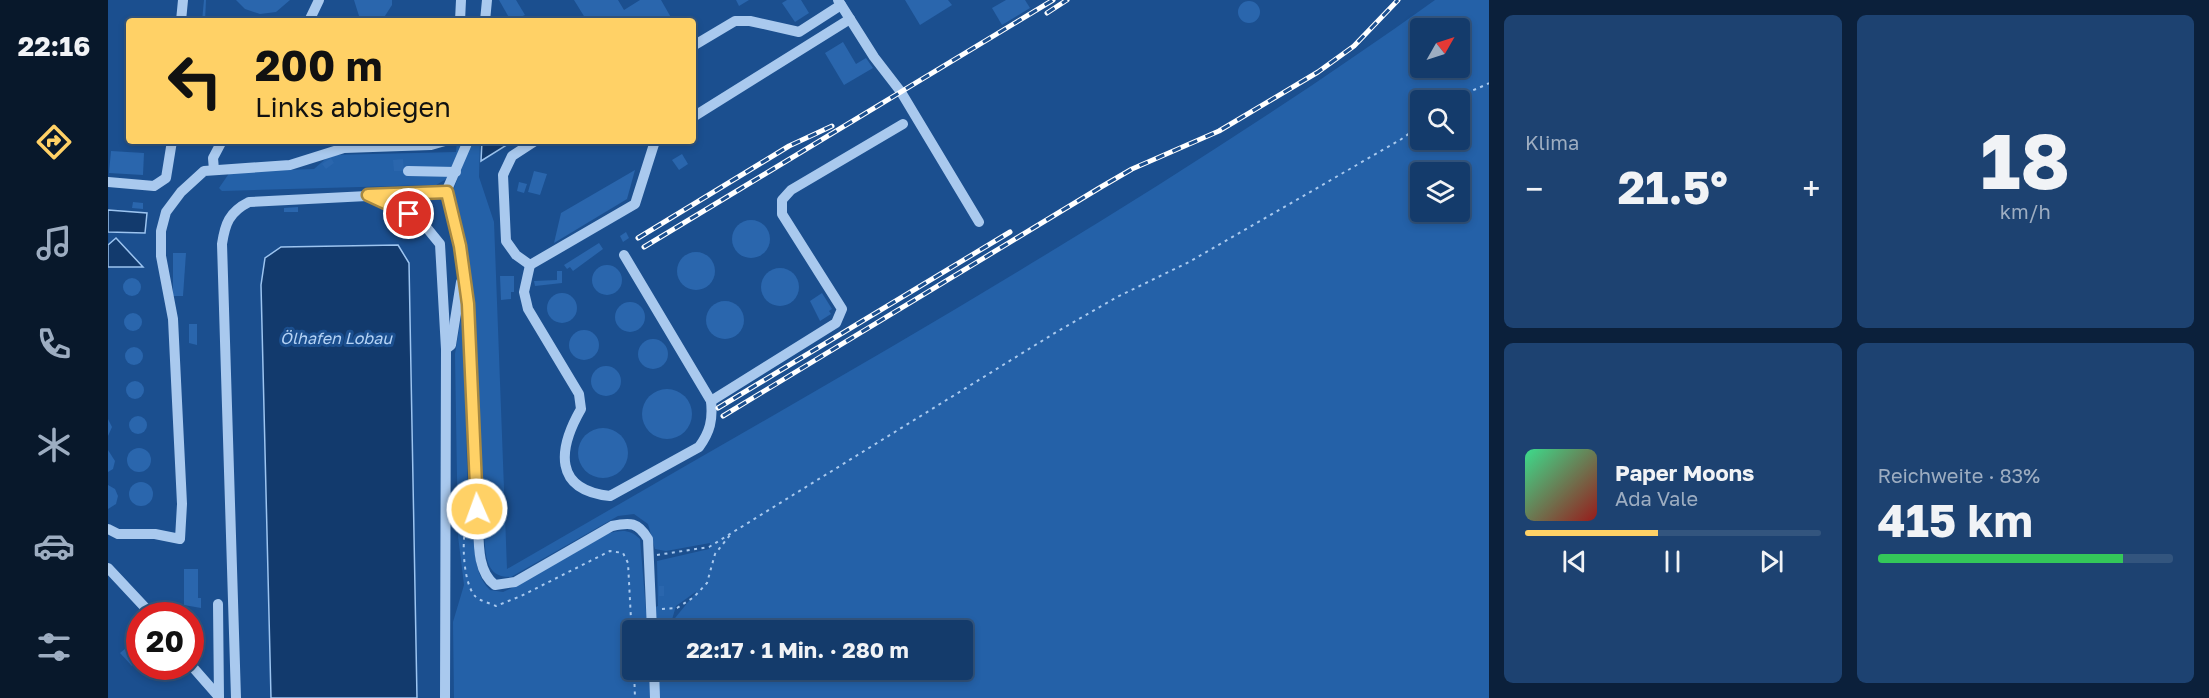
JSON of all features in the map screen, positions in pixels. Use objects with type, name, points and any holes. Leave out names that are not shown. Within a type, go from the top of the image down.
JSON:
[{"type":"street","points":[[182,18],[183,0]]},
{"type":"street","points":[[310,18],[319,0]]},
{"type":"street","points":[[460,18],[462,0]]},
{"type":"street","points":[[485,18],[487,0]]},
{"type":"street","points":[[696,44],[735,21],[750,21],[799,32],[840,3],[874,57],[901,92],[980,222]]},
{"type":"street","points":[[696,115],[850,19]]},
{"type":"street","points":[[711,401],[836,323],[842,309],[782,214],[782,200],[791,190],[903,124]]},
{"type":"street","points":[[108,182],[154,186],[166,178],[172,144]]},
{"type":"street","points":[[214,170],[213,158],[220,144]]},
{"type":"street","points":[[108,529],[118,534],[155,534],[180,539],[182,504],[174,319],[161,256],[166,212],[181,192],[204,171],[290,165],[344,148],[434,144]]},
{"type":"street","points":[[467,144],[447,192],[464,274],[470,325],[477,509],[481,563],[487,580],[495,585],[515,582],[612,526],[630,522],[640,527],[648,539],[652,620]]},
{"type":"street","points":[[530,265],[516,255],[506,241],[503,175],[512,156],[531,144]]},
{"type":"street","points":[[624,255],[711,401],[712,417],[709,434],[699,447],[610,496],[582,489],[570,478],[564,465],[568,432],[581,409],[579,394],[528,309],[524,292],[530,265],[634,204],[654,144]]},
{"type":"street","points":[[408,171],[456,172]]},
{"type":"street","points":[[166,178],[181,192]]},
{"type":"street","points":[[236,698],[222,244],[224,225],[236,209],[249,202],[447,192]]},
{"type":"street","points":[[368,195],[422,222],[440,244],[446,349],[445,698]]},
{"type":"street","points":[[446,349],[451,345],[464,274]]},
{"type":"street","points":[[108,568],[140,602]]},
{"type":"street","points":[[218,604],[219,698]]},
{"type":"street","points":[[204,680],[219,698]]},
{"type":"street","points":[[654,680],[655,698]]},
{"type":"path","points":[[1470,93],[1489,83]]},
{"type":"path","points":[[649,553],[659,555],[709,547],[1058,331],[1117,297],[1189,262],[1410,133]]},
{"type":"path","points":[[651,610],[677,608],[694,597],[707,583],[715,555],[732,533]]},
{"type":"path","points":[[623,553],[628,563],[631,620]]},
{"type":"path","points":[[634,680],[635,698]]},
{"type":"shaded area","points":[[1435,0],[1489,0],[1489,698],[454,698],[453,622],[464,585],[458,536],[455,354],[463,306],[468,504],[476,561],[483,582],[490,590],[503,592],[609,533],[626,531],[640,539],[646,611],[658,606],[657,561],[709,549],[710,543],[666,551],[655,549],[648,524],[634,514],[618,516],[511,577],[496,574],[488,564],[484,534],[475,328],[465,252],[453,205],[454,188],[471,144],[480,144],[479,177],[494,222],[507,569],[861,365],[1095,225],[1323,78]]},
{"type":"shaded area","points":[[457,144],[462,144],[448,178],[431,188],[430,185],[222,191],[219,188],[230,172],[314,169],[330,155],[456,152]]},
{"type":"water","points":[[482,144],[508,144],[481,161]]},
{"type":"water","points":[[108,210],[147,213],[145,233],[108,232]]},
{"type":"water","points":[[116,238],[143,267],[108,267],[108,245]]},
{"type":"water","name":"Ölhafen Lobau","points":[[398,245],[409,263],[417,698],[271,698],[261,285],[265,258],[281,247]]},
{"type":"building","points":[[204,0],[206,0],[205,18],[202,18]]},
{"type":"building","points":[[236,0],[290,0],[276,12],[260,14],[245,9]]},
{"type":"building","points":[[354,0],[392,0],[392,5],[384,18],[359,16]]},
{"type":"building","points":[[499,0],[516,0],[525,15],[509,18]]},
{"type":"building","points":[[574,0],[618,0],[624,10],[640,0],[661,0],[671,18],[585,18]]},
{"type":"building","points":[[736,0],[749,0],[739,6]]},
{"type":"building","points":[[787,0],[801,0],[809,13],[795,22],[782,3]]},
{"type":"building","points":[[905,0],[948,0],[952,5],[920,25]]},
{"type":"building","points":[[1006,0],[1025,0],[1030,8],[1002,25],[992,8]]},
{"type":"building","points":[[1249,1],[1257,4],[1260,12],[1257,20],[1249,23],[1241,20],[1238,12],[1241,4]]},
{"type":"building","points":[[843,42],[856,64],[866,58],[873,68],[844,85],[825,53]]},
{"type":"building","points":[[111,151],[144,153],[143,175],[109,173]]},
{"type":"building","points":[[682,154],[688,164],[679,170],[672,160]]},
{"type":"building","points":[[331,158],[334,163],[326,169],[322,164]]},
{"type":"building","points":[[403,159],[404,171],[394,171],[393,160]]},
{"type":"building","points":[[635,170],[627,199],[554,243],[561,213]]},
{"type":"building","points":[[534,171],[547,174],[540,195],[528,192]]},
{"type":"building","points":[[519,182],[527,184],[524,193],[517,191]]},
{"type":"building","points":[[133,202],[143,203],[143,209],[132,208]]},
{"type":"building","points":[[298,207],[298,212],[284,212],[284,208]]},
{"type":"building","points":[[751,220],[758,221],[764,226],[769,232],[769,246],[764,252],[758,257],[751,258],[744,257],[738,252],[733,246],[732,239],[733,232],[738,226],[744,221]]},
{"type":"building","points":[[626,232],[629,238],[623,242],[620,236]]},
{"type":"building","points":[[599,243],[603,249],[573,271],[564,265]]},
{"type":"building","points":[[696,252],[709,258],[715,271],[709,284],[696,290],[683,284],[677,271],[683,258]]},
{"type":"building","points":[[173,253],[186,253],[183,296],[173,296]]},
{"type":"building","points":[[607,265],[613,266],[621,274],[621,286],[613,294],[607,295],[601,294],[593,286],[592,280],[593,274],[601,266]]},
{"type":"building","points":[[780,268],[793,274],[799,287],[793,300],[780,306],[767,300],[761,287],[767,274]]},
{"type":"building","points":[[557,271],[562,271],[562,283],[535,286],[534,281],[557,280]]},
{"type":"building","points":[[500,276],[514,276],[514,292],[511,292],[511,299],[501,300]]},
{"type":"building","points":[[132,278],[138,281],[141,287],[138,293],[132,296],[126,293],[123,287],[126,281]]},
{"type":"building","points":[[562,293],[572,298],[577,308],[572,318],[562,323],[552,318],[547,308],[552,298]]},
{"type":"building","points":[[822,293],[832,309],[829,311],[831,314],[820,321],[810,301]]},
{"type":"building","points":[[725,301],[738,307],[744,320],[738,333],[725,339],[712,333],[706,320],[712,307]]},
{"type":"building","points":[[630,302],[640,307],[645,317],[640,327],[630,332],[620,327],[615,317],[620,307]]},
{"type":"building","points":[[133,313],[139,316],[142,322],[139,328],[133,331],[127,328],[124,322],[127,316]]},
{"type":"building","points":[[189,324],[197,324],[197,345],[189,343]]},
{"type":"building","points":[[584,330],[594,335],[599,345],[594,355],[584,360],[574,355],[569,345],[574,335]]},
{"type":"building","points":[[653,339],[663,344],[668,354],[663,364],[653,369],[643,364],[638,354],[643,344]]},
{"type":"building","points":[[134,347],[140,350],[143,356],[140,362],[134,365],[128,362],[125,356],[128,350]]},
{"type":"building","points":[[606,366],[616,371],[621,381],[616,391],[606,396],[596,391],[591,381],[596,371]]},
{"type":"building","points":[[135,381],[141,384],[144,390],[141,396],[135,399],[129,396],[126,390],[129,384]]},
{"type":"building","points":[[667,389],[685,396],[692,414],[685,432],[667,439],[649,432],[642,414],[649,396]]},
{"type":"building","points":[[138,416],[144,419],[147,425],[144,431],[138,434],[132,431],[129,425],[132,419]]},
{"type":"building","points":[[108,419],[112,427],[108,436]]},
{"type":"building","points":[[603,428],[621,435],[628,453],[621,471],[603,478],[585,471],[578,453],[585,435]]},
{"type":"building","points":[[139,448],[147,452],[151,460],[147,468],[139,472],[131,468],[127,460],[131,452]]},
{"type":"building","points":[[108,450],[115,461],[113,469],[108,472]]},
{"type":"building","points":[[141,482],[149,486],[153,494],[149,502],[141,506],[133,502],[129,494],[133,486]]},
{"type":"building","points":[[108,485],[115,489],[118,496],[116,504],[108,509]]},
{"type":"building","points":[[184,569],[198,569],[198,598],[201,598],[201,602],[184,602]]},
{"type":"building","points":[[659,586],[664,586],[664,596],[659,596]]},
{"type":"building","points":[[126,648],[126,660],[120,653]]},
{"type":"railway","points":[[644,247],[1053,0]]},
{"type":"railway","points":[[1047,13],[1067,0]]},
{"type":"railway","points":[[723,416],[1132,169],[1219,131],[1318,72],[1354,46],[1398,0]]},
{"type":"railway","points":[[638,238],[789,146],[832,126]]},
{"type":"railway","points":[[718,408],[1010,232]]},
{"type":"route","points":[[409,214],[368,195],[447,192],[460,246],[468,304],[477,509]]}]
